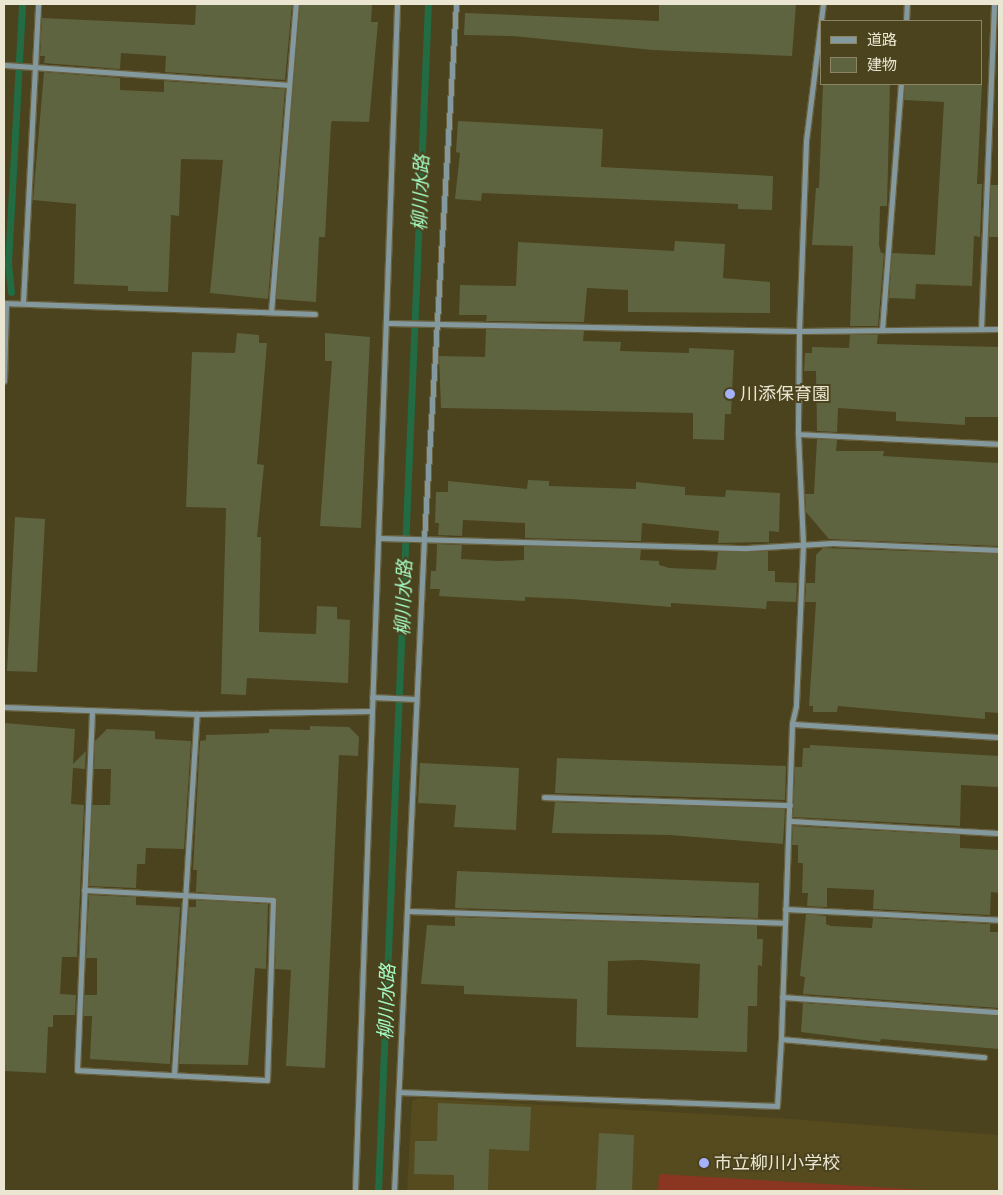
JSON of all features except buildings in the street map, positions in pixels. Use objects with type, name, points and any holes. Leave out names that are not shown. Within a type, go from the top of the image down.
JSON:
[{"type":"street","points":[[22,303],[38,4]]},
{"type":"street","points":[[271,312],[287,85],[296,4]]},
{"type":"street","points":[[354,1191],[371,711],[388,323],[397,4]]},
{"type":"street","points":[[394,1191],[424,539],[456,4]]},
{"type":"street","points":[[821,20],[823,4]]},
{"type":"street","points":[[906,20],[907,4]]},
{"type":"street","points":[[981,329],[994,4]]},
{"type":"street","points":[[399,1092],[777,1106],[792,724],[796,706],[803,544],[798,434],[799,331],[806,141],[820,28]]},
{"type":"street","points":[[4,65],[287,85]]},
{"type":"street","points":[[882,330],[901,85]]},
{"type":"street","points":[[4,381],[5,303],[315,314]]},
{"type":"street","points":[[388,323],[799,331],[999,329]]},
{"type":"street","points":[[798,434],[999,444]]},
{"type":"street","points":[[379,538],[747,548],[803,544],[999,550]]},
{"type":"street","points":[[372,697],[416,699]]},
{"type":"street","points":[[4,707],[197,714],[371,711]]},
{"type":"street","points":[[84,890],[273,900],[267,1080],[77,1070],[84,890],[92,710]]},
{"type":"street","points":[[174,1075],[197,714]]},
{"type":"street","points":[[792,724],[999,737]]},
{"type":"street","points":[[544,796],[790,805]]},
{"type":"street","points":[[788,821],[999,833]]},
{"type":"street","points":[[786,909],[999,920]]},
{"type":"street","points":[[406,911],[785,923]]},
{"type":"street","points":[[782,997],[999,1012]]},
{"type":"street","points":[[781,1039],[984,1057]]},
{"type":"shaded area","name":"市立柳川小学校","points":[[419,1098],[778,1118],[999,1135],[999,1191],[407,1191],[412,1101]]},
{"type":"shaded area","points":[[659,1174],[943,1191],[658,1191]]},
{"type":"waterway","points":[[11,292],[8,264],[22,4]]},
{"type":"waterway","name":"柳川水路","points":[[378,1191],[428,4]]},
{"type":"place","name":"川添保育園","points":[[730,394]]},
{"type":"place","name":"市立柳川小学校","points":[[704,1163]]}]
